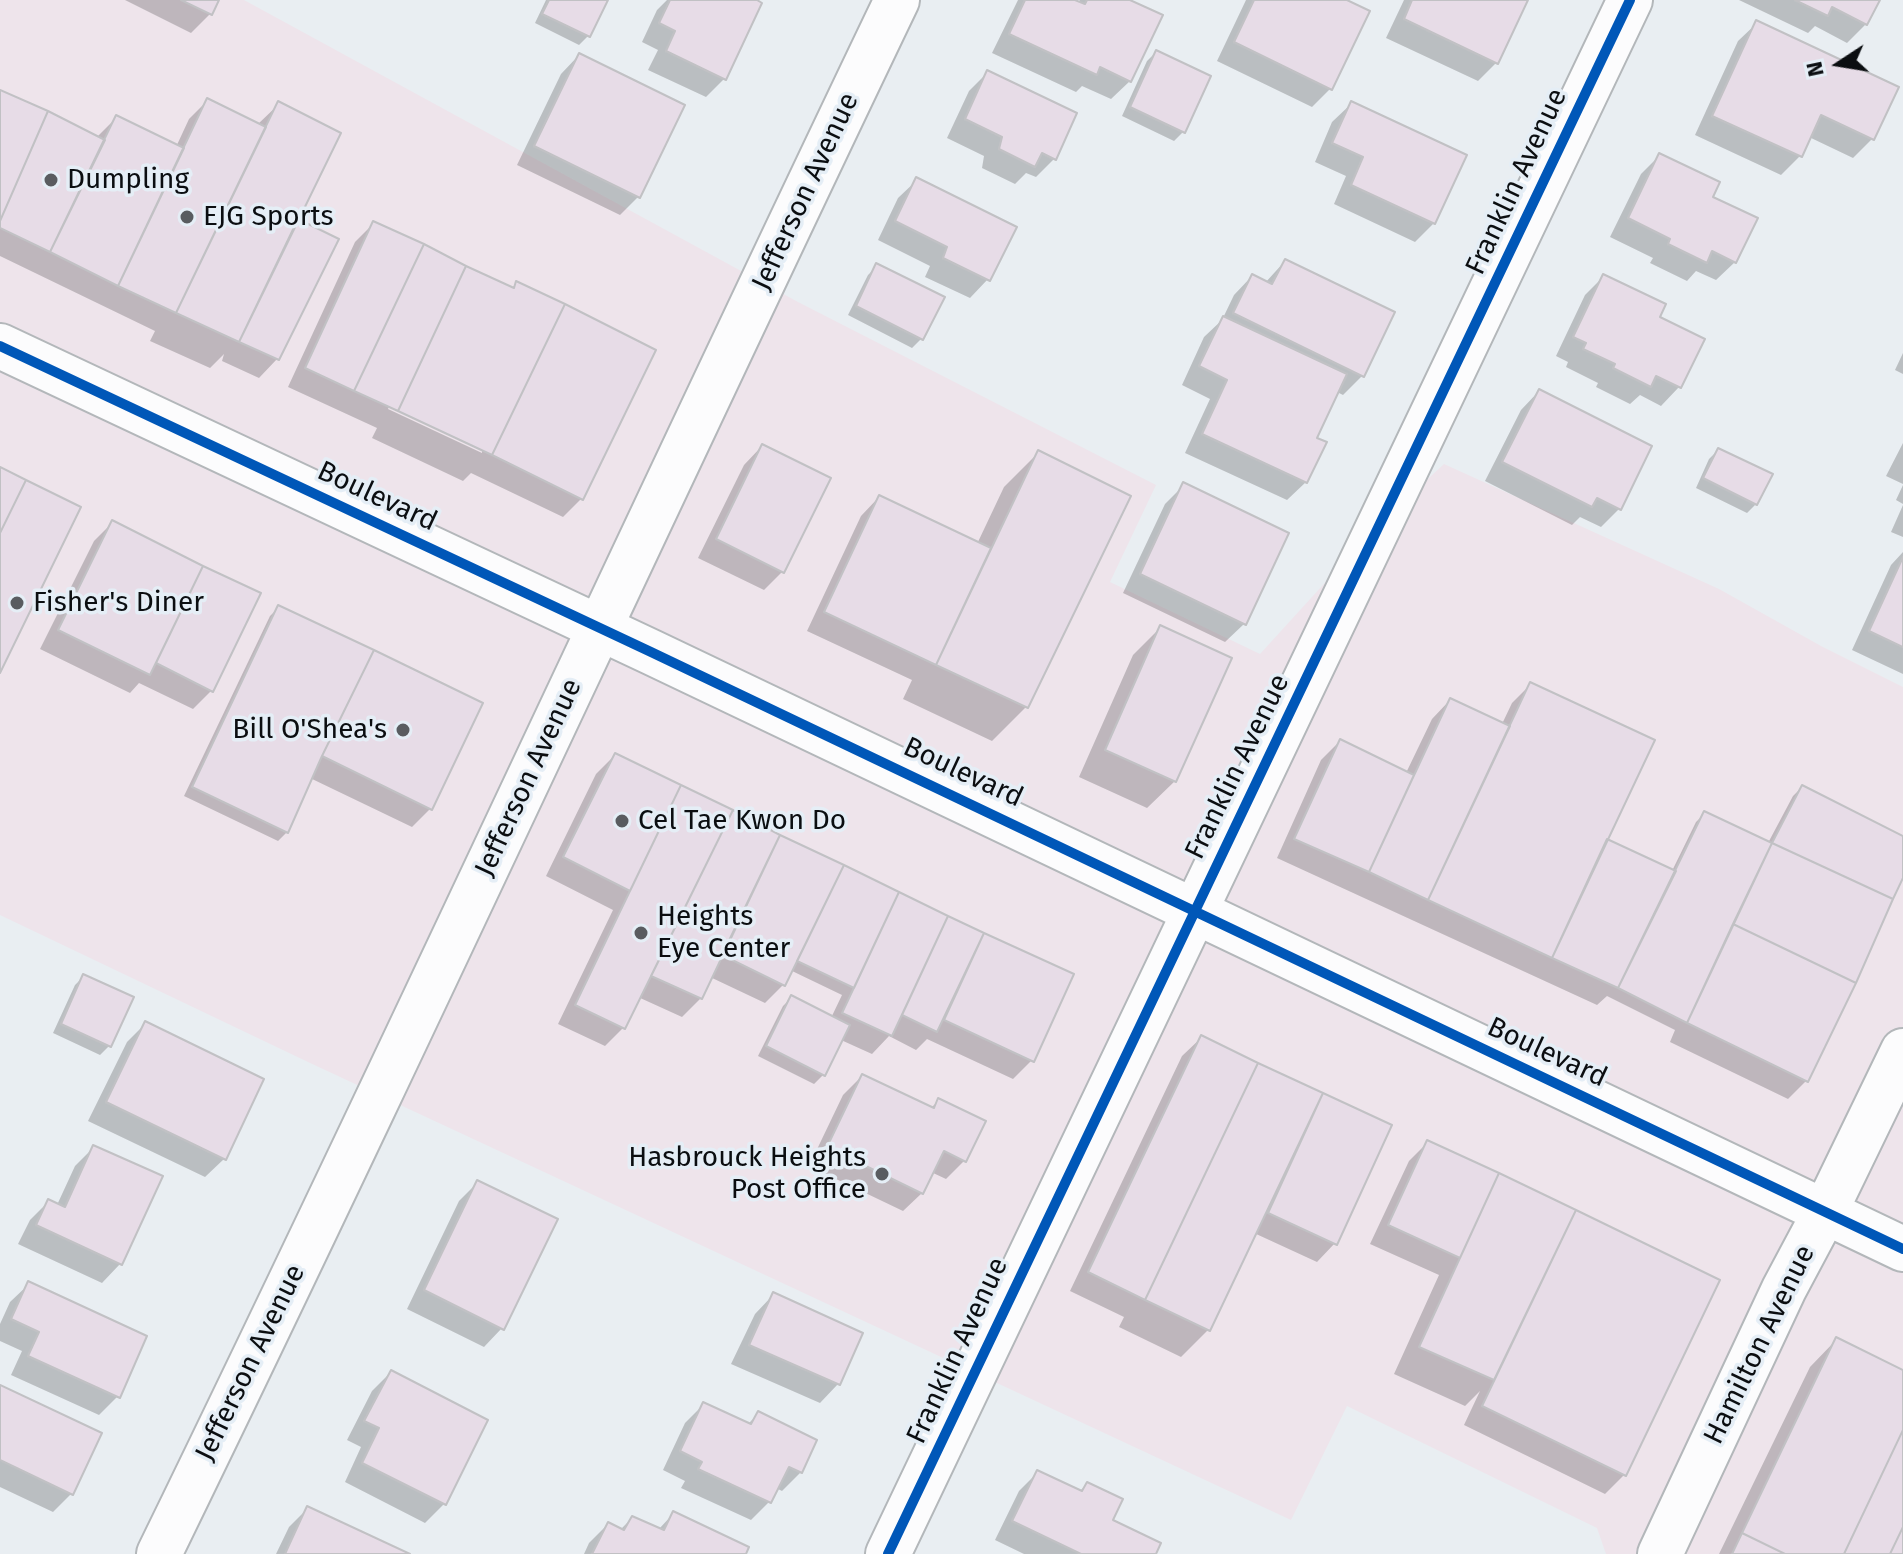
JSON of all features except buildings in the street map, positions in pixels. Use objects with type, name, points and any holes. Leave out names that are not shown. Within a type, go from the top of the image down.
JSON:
[{"type":"street","name":"Jefferson Avenue","points":[[159,1554],[414,1027],[897,0]]},
{"type":"street","name":"Franklin Avenue","points":[[888,1554],[1630,0]]},
{"type":"street","name":"Boulevard","points":[[0,346],[1194,909],[1903,1249]]},
{"type":"street","name":"Hamilton Avenue","points":[[1660,1554],[1784,1289],[1903,1051]]},
{"type":"shaded area","points":[[0,0],[244,0],[798,302],[1156,485],[1110,582],[1260,654],[1374,529],[1444,464],[1719,589],[1903,687],[1903,1554],[1606,1554],[1597,1528],[1347,1406],[1291,1520],[308,1062],[0,915]]},
{"type":"cycle path","points":[[888,1554],[1630,0]]},
{"type":"cycle path","points":[[0,346],[651,652],[1903,1249]]},
{"type":"place","name":"Dumpling","points":[[51,180]]},
{"type":"place","name":"EJG Sports","points":[[187,217]]},
{"type":"place","name":"Fisher's Diner","points":[[17,603]]},
{"type":"place","name":"Bill O'Shea's","points":[[403,730]]},
{"type":"place","name":"Cel Tae Kwon Do","points":[[622,821]]},
{"type":"place","name":"Heights Eye Center","points":[[641,933]]},
{"type":"place","name":"Hasbrouck Heights Post Office","points":[[882,1174]]}]
